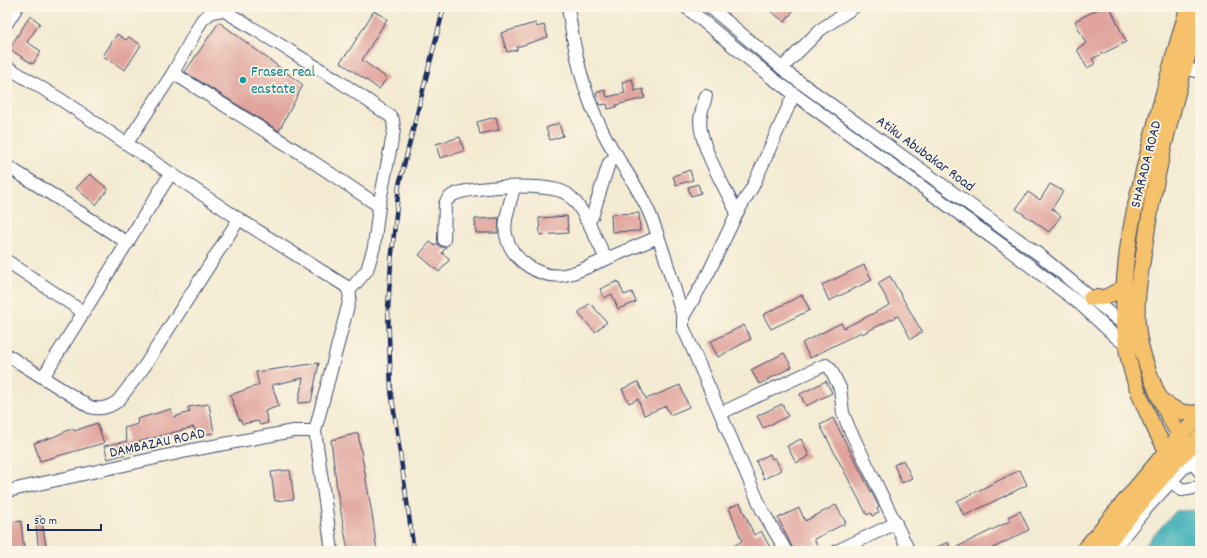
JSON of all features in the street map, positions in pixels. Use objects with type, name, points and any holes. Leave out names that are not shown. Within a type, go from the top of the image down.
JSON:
[{"type":"main road","name":"SHARADA ROAD","points":[[1131,327],[1125,287],[1133,211],[1169,69],[1188,7]]},
{"type":"main road","points":[[1170,457],[1150,418],[1138,389],[1126,345],[1139,292],[1150,211],[1157,174],[1184,68],[1200,15]]},
{"type":"main road","points":[[1091,298],[1106,297],[1125,287]]},
{"type":"main road","points":[[1131,327],[1142,349],[1161,400],[1179,436],[1193,453]]},
{"type":"main road","points":[[1161,400],[1183,413],[1191,414],[1200,412]]},
{"type":"main road","points":[[1101,551],[1170,457],[1179,436],[1200,416]]},
{"type":"main road","points":[[1193,453],[1200,438]]},
{"type":"main road","points":[[1083,551],[1170,457],[1193,453]]},
{"type":"street","points":[[7,23],[17,7]]},
{"type":"street","points":[[568,7],[573,43],[590,106],[603,133],[636,185],[648,211],[658,237],[683,317],[683,327],[762,510],[786,551]]},
{"type":"street","points":[[686,7],[794,94],[1080,304],[1126,345],[1142,349]]},
{"type":"street","name":"Atiku Abubakar Road","points":[[710,7],[782,68],[1041,256],[1091,298],[1131,327]]},
{"type":"street","points":[[782,68],[820,30],[854,7]]},
{"type":"street","points":[[126,143],[173,73],[202,20],[212,12],[223,10],[336,79],[390,116],[394,130],[374,247],[367,270],[361,279],[349,291]]},
{"type":"street","points":[[7,67],[126,143],[239,219],[347,287],[349,291],[348,306],[315,431],[332,551]]},
{"type":"street","points":[[1184,68],[1200,72]]},
{"type":"street","points":[[173,73],[296,150],[380,206]]},
{"type":"street","points":[[683,317],[708,274],[736,213],[753,186],[794,94]]},
{"type":"street","points":[[706,96],[701,113],[702,134],[706,150],[736,213]]},
{"type":"street","points":[[586,220],[592,217],[609,163],[617,155]]},
{"type":"street","points":[[7,166],[128,243]]},
{"type":"street","points":[[43,377],[171,173]]},
{"type":"street","points":[[514,187],[506,223],[506,236],[520,260],[537,271],[551,276],[564,275],[580,271],[658,237]]},
{"type":"street","points":[[444,240],[445,204],[447,199],[451,196],[467,191],[514,187],[537,187],[561,191],[568,194],[576,203],[586,220],[606,259]]},
{"type":"street","points":[[7,355],[94,408],[106,408],[118,401],[144,367],[239,219]]},
{"type":"street","points":[[7,261],[83,312]]},
{"type":"street","points":[[721,413],[818,368],[828,366],[832,370],[840,388],[843,413],[848,428],[909,551]]},
{"type":"street","name":"DAMBAZAU ROAD","points":[[7,491],[192,450],[293,431],[315,431]]},
{"type":"street","points":[[1193,453],[1200,472]]},
{"type":"street","points":[[1112,551],[1193,453]]},
{"type":"street","points":[[1171,481],[1182,490],[1200,487]]},
{"type":"street","points":[[837,551],[896,523]]},
{"type":"water","points":[[1200,510],[1200,551],[1141,551],[1176,511]]},
{"type":"building","points":[[765,7],[796,7],[785,22]]},
{"type":"building","points":[[1102,7],[1110,7],[1126,42],[1092,59],[1095,64],[1087,68],[1077,49],[1086,44],[1075,21]]},
{"type":"building","points":[[374,11],[387,19],[362,60],[387,78],[379,89],[340,62],[349,51]]},
{"type":"building","points":[[30,16],[40,23],[27,42],[41,51],[33,64],[9,49]]},
{"type":"building","name":"Fraser real eastate","points":[[219,22],[303,85],[279,131],[185,72]]},
{"type":"building","points":[[535,23],[537,27],[544,25],[548,37],[517,47],[517,50],[507,52],[501,33]]},
{"type":"building","points":[[117,34],[126,40],[129,37],[141,45],[125,70],[103,56]]},
{"type":"building","points":[[632,79],[635,91],[643,89],[645,98],[616,105],[617,107],[608,109],[607,104],[600,105],[596,93],[605,90],[607,97],[625,93],[622,82]]},
{"type":"building","points":[[496,117],[499,130],[480,134],[477,122]]},
{"type":"building","points":[[559,123],[563,136],[550,140],[546,128]]},
{"type":"building","points":[[460,137],[464,151],[440,158],[436,144]]},
{"type":"building","points":[[690,170],[693,180],[676,185],[673,176]]},
{"type":"building","points":[[90,174],[108,189],[96,205],[76,188]]},
{"type":"building","points":[[698,184],[701,193],[691,196],[688,187]]},
{"type":"building","points":[[1050,184],[1063,191],[1052,209],[1061,216],[1049,232],[1016,209],[1028,192],[1040,200]]},
{"type":"building","points":[[639,213],[640,231],[612,232],[611,214]]},
{"type":"building","points":[[567,216],[568,233],[540,235],[539,218]]},
{"type":"building","points":[[499,218],[498,233],[476,233],[475,219]]},
{"type":"building","points":[[430,242],[435,246],[437,243],[440,247],[446,247],[442,253],[450,259],[439,272],[419,255]]},
{"type":"building","points":[[864,265],[872,280],[829,301],[822,285]]},
{"type":"building","points":[[890,276],[922,332],[911,339],[898,316],[862,334],[861,332],[810,358],[802,343],[841,323],[844,328],[890,305],[878,283]]},
{"type":"building","points":[[618,281],[624,295],[632,292],[636,302],[618,309],[612,294],[604,298],[600,289]]},
{"type":"building","points":[[802,295],[810,310],[771,329],[763,315]]},
{"type":"building","points":[[590,303],[607,322],[595,332],[578,313]]},
{"type":"building","points":[[744,325],[751,339],[718,357],[710,342]]},
{"type":"building","points":[[784,353],[792,367],[759,384],[751,370]]},
{"type":"building","points":[[319,363],[311,402],[298,403],[303,378],[272,385],[279,406],[265,411],[268,423],[260,425],[258,421],[243,424],[239,419],[230,395],[259,385],[256,372]]},
{"type":"building","points":[[826,381],[832,393],[806,406],[800,394]]},
{"type":"building","points":[[638,382],[646,399],[680,385],[689,407],[670,415],[666,406],[644,415],[638,399],[629,403],[622,389]]},
{"type":"building","points":[[209,404],[214,433],[196,436],[194,427],[130,444],[133,452],[108,459],[104,446],[127,441],[124,428],[138,424],[137,419],[171,409],[174,417],[190,412],[188,407]]},
{"type":"building","points":[[782,404],[788,416],[763,428],[757,416]]},
{"type":"building","points":[[833,418],[879,507],[877,509],[879,513],[872,516],[871,513],[867,515],[820,425]]},
{"type":"building","points":[[97,423],[104,443],[40,461],[34,443],[53,437],[73,428],[74,431]]},
{"type":"building","points":[[358,433],[377,551],[348,551],[337,490],[331,440]]},
{"type":"building","points":[[801,439],[809,456],[796,463],[787,446]]},
{"type":"building","points":[[770,454],[772,459],[775,458],[781,470],[764,479],[756,461]]},
{"type":"building","points":[[903,460],[912,478],[902,483],[894,465]]},
{"type":"building","points":[[290,470],[294,499],[275,501],[271,472]]},
{"type":"building","points":[[1020,470],[1027,485],[964,516],[957,501]]},
{"type":"building","points":[[740,503],[754,535],[761,531],[772,551],[725,551],[742,541],[729,508]]},
{"type":"building","points":[[836,505],[846,523],[814,539],[820,551],[794,551],[778,518],[799,508],[805,521]]},
{"type":"building","points":[[1020,511],[1029,530],[987,551],[928,551],[948,542],[951,550],[1010,521],[1008,517]]},
{"type":"building","points":[[41,516],[47,551],[39,551],[35,517]]},
{"type":"building","points":[[21,521],[24,551],[7,551],[7,523]]},
{"type":"railway","points":[[414,551],[391,390],[388,309],[399,185],[444,7]]},
{"type":"place","name":"Fraser real eastate","points":[[243,80]]}]
